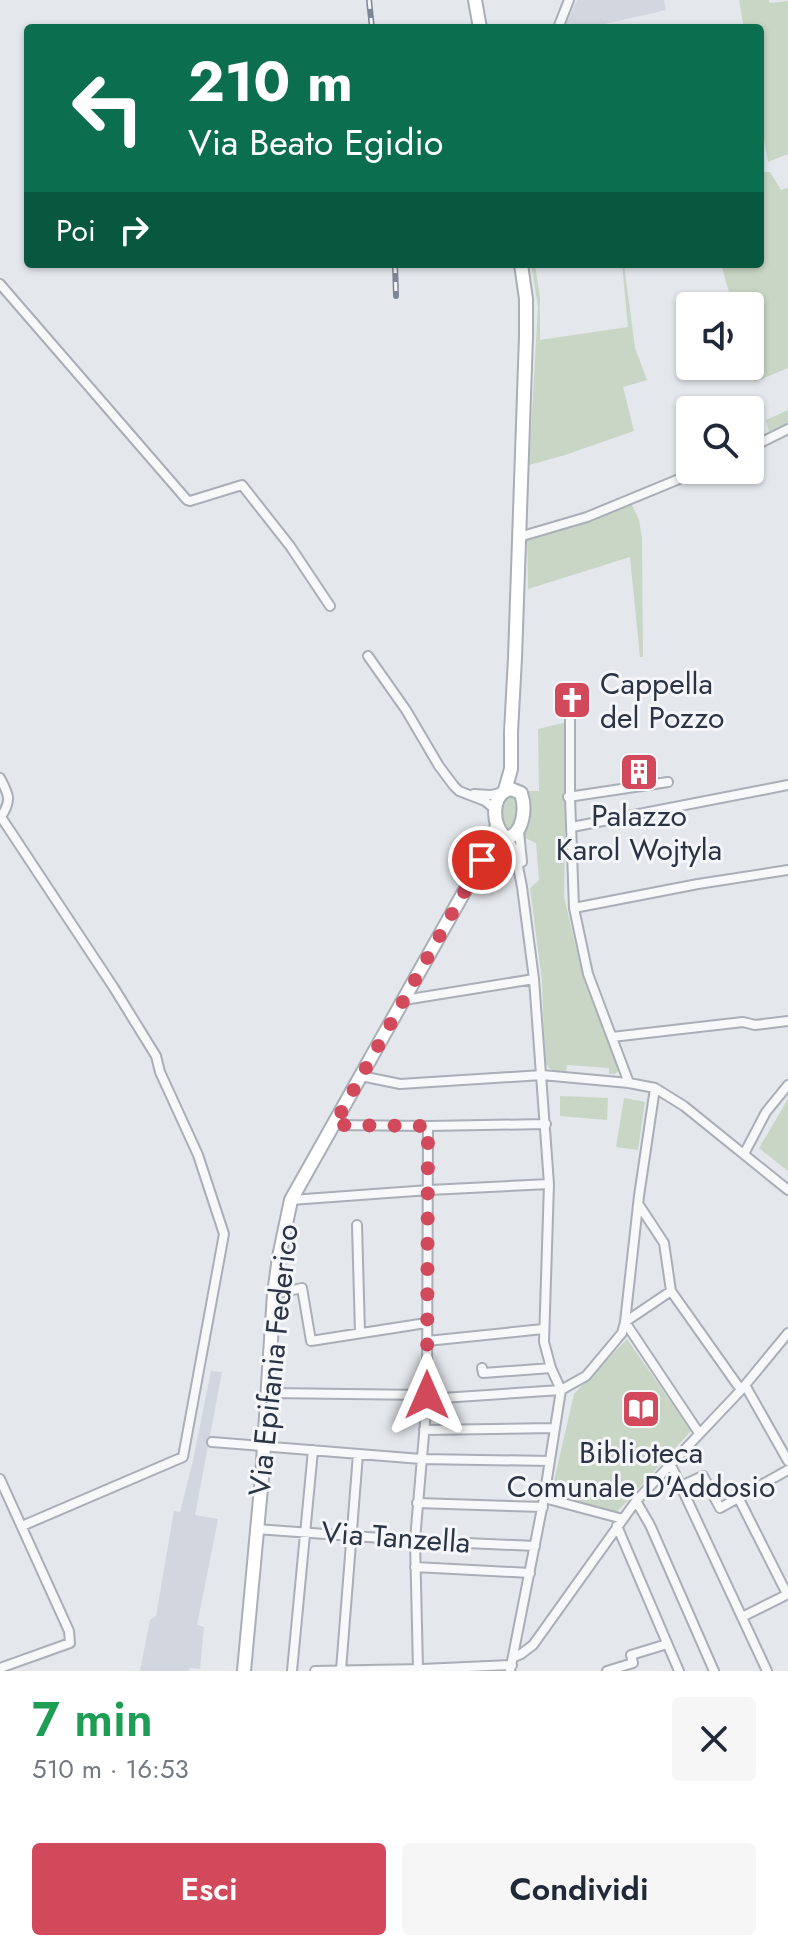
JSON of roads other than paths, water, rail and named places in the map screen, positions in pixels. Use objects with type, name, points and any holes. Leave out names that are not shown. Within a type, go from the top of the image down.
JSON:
[{"type":"main road","points":[[475,0],[479,24]]},
{"type":"main road","points":[[503,791],[511,789],[523,797],[524,805],[510,836],[501,834],[496,810],[497,798],[511,769],[526,336],[526,299],[522,268]]},
{"type":"main road","points":[[512,716],[519,792]]},
{"type":"main road","name":"Via Epifania Federico","points":[[244,1671],[274,1294],[291,1200],[482,860],[497,826]]},
{"type":"main road","name":"Via Epifania Federico","points":[[482,860],[495,844],[510,836]]},
{"type":"street","points":[[560,24],[569,0]]},
{"type":"street","points":[[0,284],[187,500],[242,485],[290,546],[330,606]]},
{"type":"street","points":[[764,441],[788,429]]},
{"type":"street","points":[[519,537],[587,517],[676,480]]},
{"type":"street","points":[[368,656],[454,786],[496,810]]},
{"type":"street","points":[[570,720],[568,797],[574,908],[588,974],[629,1083]]},
{"type":"street","points":[[0,778],[9,804],[1,817],[156,1056],[160,1072],[198,1155],[224,1234],[183,1457],[22,1526]]},
{"type":"street","points":[[568,797],[668,782]]},
{"type":"street","points":[[572,827],[788,785]]},
{"type":"street","points":[[470,794],[491,795],[503,791]]},
{"type":"street","points":[[510,836],[522,887],[534,979],[546,1124],[549,1184],[544,1342],[561,1390],[544,1502],[512,1664]]},
{"type":"street","points":[[574,908],[788,870]]},
{"type":"street","points":[[403,1000],[534,979]]},
{"type":"street","points":[[612,1037],[743,1022],[755,1025],[788,1021]]},
{"type":"street","points":[[361,1076],[400,1084],[542,1075],[655,1088],[684,1106],[788,1190]]},
{"type":"street","points":[[744,1154],[766,1112],[788,1085]]},
{"type":"street","points":[[268,1393],[427,1397],[561,1390],[586,1376],[622,1333],[625,1322],[655,1088]]},
{"type":"street","points":[[334,1125],[546,1124]]},
{"type":"street","points":[[418,1669],[415,1540],[427,1397],[428,1126]]},
{"type":"street","points":[[291,1200],[549,1184]]},
{"type":"street","points":[[638,1204],[664,1243],[671,1291],[743,1387],[788,1461]]},
{"type":"street","points":[[357,1225],[360,1333]]},
{"type":"street","points":[[274,1294],[302,1288],[311,1341],[426,1323]]},
{"type":"street","points":[[625,1322],[671,1291]]},
{"type":"street","points":[[625,1322],[699,1433]]},
{"type":"street","points":[[427,1341],[543,1329]]},
{"type":"street","points":[[315,1671],[512,1664],[533,1645],[636,1501],[743,1387],[788,1333]]},
{"type":"street","points":[[482,1368],[483,1373],[551,1368]]},
{"type":"street","points":[[424,1430],[555,1428]]},
{"type":"street","points":[[212,1442],[421,1459],[550,1461]]},
{"type":"street","points":[[292,1671],[313,1450]]},
{"type":"street","points":[[341,1670],[358,1454]]},
{"type":"street","points":[[670,1463],[767,1671]]},
{"type":"street","points":[[681,1486],[703,1476],[720,1508],[788,1470]]},
{"type":"street","points":[[0,1479],[69,1631],[70,1643],[0,1668]]},
{"type":"street","points":[[738,1497],[788,1594],[742,1617]]},
{"type":"street","points":[[636,1501],[650,1525],[714,1671]]},
{"type":"street","points":[[417,1503],[544,1502],[620,1522]]},
{"type":"street","points":[[620,1522],[679,1671]]},
{"type":"street","name":"Via Tanzella","points":[[256,1529],[535,1546]]},
{"type":"street","points":[[415,1567],[530,1573]]},
{"type":"street","points":[[607,1671],[633,1663],[631,1655],[667,1644]]},
{"type":"railway","points":[[369,0],[372,24]]},
{"type":"railway","points":[[395,268],[396,296]]},
{"type":"place","name":"Cappella del Pozzo","points":[[572,700]]},
{"type":"place","name":"Palazzo Karol Wojtyla","points":[[639,772]]},
{"type":"place","name":"Biblioteca Comunale D'Addosio","points":[[641,1409]]}]
